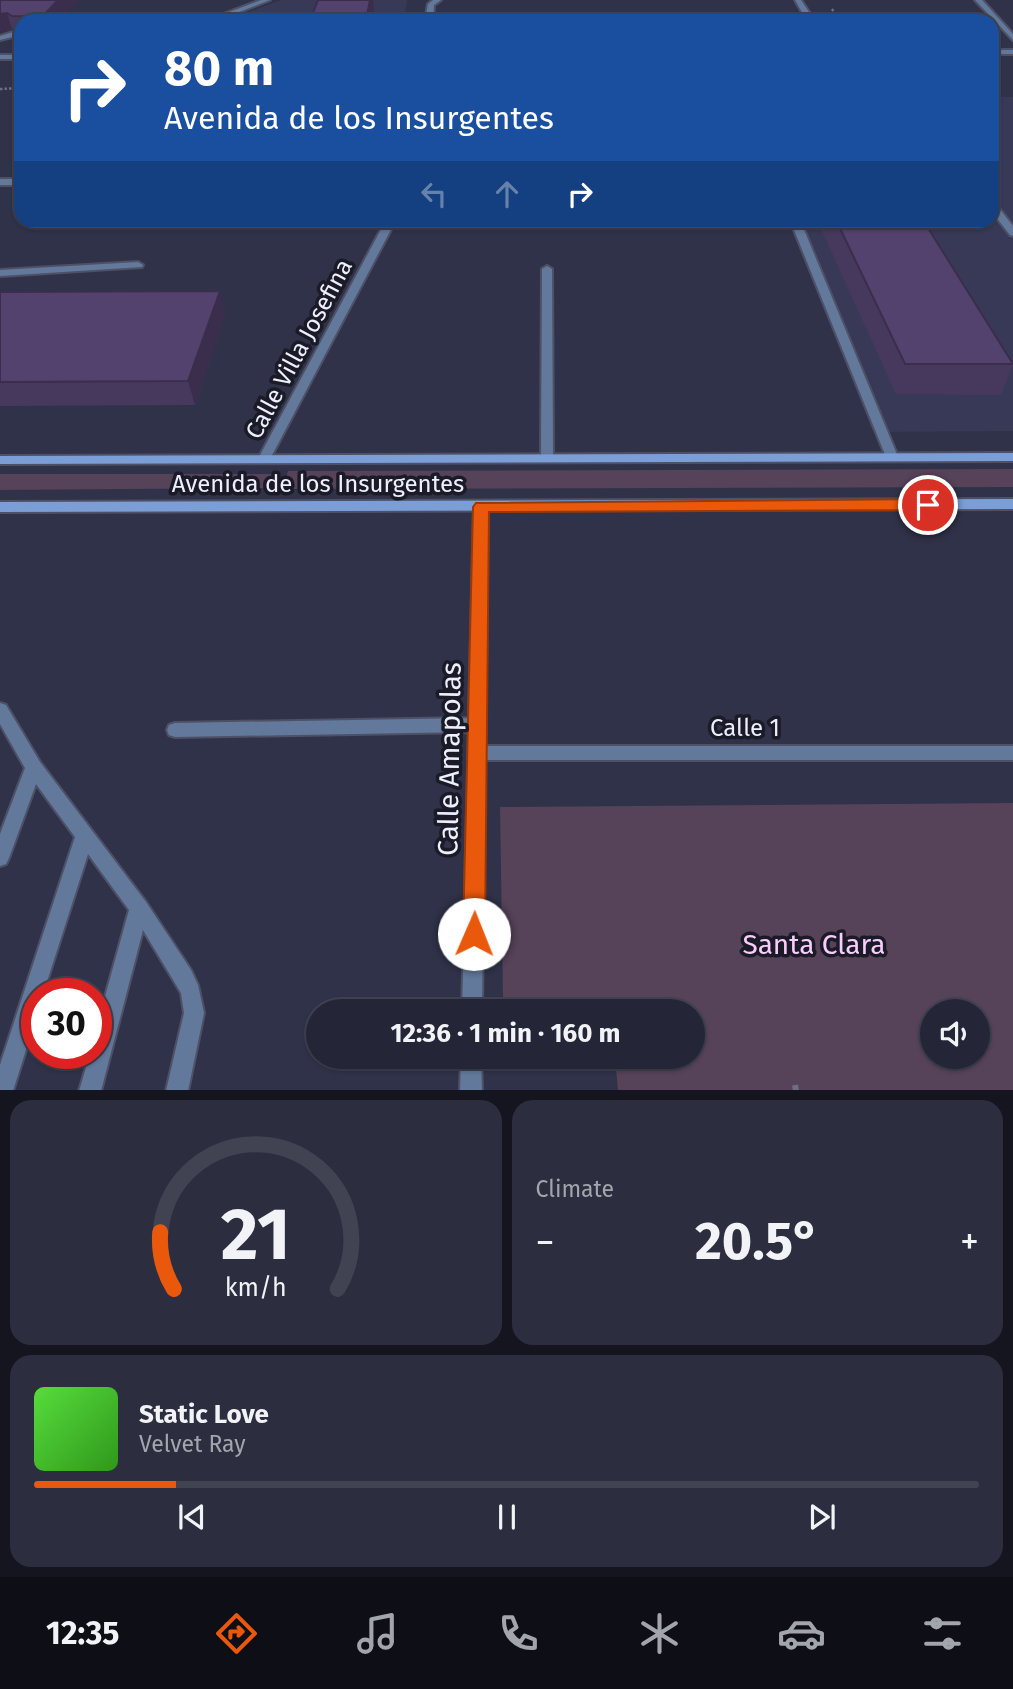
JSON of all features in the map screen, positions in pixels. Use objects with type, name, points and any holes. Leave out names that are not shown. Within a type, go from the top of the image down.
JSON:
[{"type":"main road","name":"Avenida de los Insurgentes","points":[[0,460],[1013,457]]},
{"type":"main road","name":"Avenida de los Insurgentes","points":[[0,507],[1013,504]]},
{"type":"street","points":[[228,14],[267,0]]},
{"type":"street","points":[[978,0],[991,14]]},
{"type":"street","points":[[999,23],[1013,38]]},
{"type":"street","points":[[0,38],[13,34]]},
{"type":"street","points":[[999,214],[1013,233]]},
{"type":"street","name":"Calle Villa Josefina","points":[[264,459],[387,228]]},
{"type":"street","points":[[798,228],[892,457]]},
{"type":"street","points":[[0,273],[138,265]]},
{"type":"street","points":[[547,269],[547,458]]},
{"type":"street","name":"Calle Amapolas","points":[[472,999],[481,507]]},
{"type":"street","points":[[0,710],[34,767],[139,908],[191,992],[194,1013],[177,1090]]},
{"type":"street","points":[[175,730],[477,725]]},
{"type":"street","name":"Calle 1","points":[[477,753],[1013,753]]},
{"type":"street","points":[[0,858],[34,767]]},
{"type":"street","points":[[2,1090],[85,834]]},
{"type":"street","points":[[90,1090],[139,908]]},
{"type":"street","points":[[471,1069],[471,1090]]},
{"type":"shaded area","points":[[281,0],[407,0],[405,14],[243,14]]},
{"type":"shaded area","points":[[999,97],[1013,97],[1013,431],[873,432],[791,228],[999,228]]},
{"type":"green space","points":[[1013,469],[1013,487],[283,489],[288,471]]},
{"type":"green space","points":[[0,474],[277,474],[271,488],[0,490]]},
{"type":"green space","name":"Santa Clara","points":[[1013,803],[1013,1090],[618,1090],[616,1069],[705,1069],[705,999],[503,998],[500,807]]},
{"type":"building","points":[[0,0],[58,0],[45,14],[0,14]]},
{"type":"building","points":[[318,0],[370,0],[367,14],[313,14]]},
{"type":"building","points":[[840,228],[928,228],[1013,364],[905,364]]},
{"type":"building","points":[[220,291],[188,381],[0,382],[0,292]]},
{"type":"route","points":[[474,934],[481,507],[928,505]]}]
